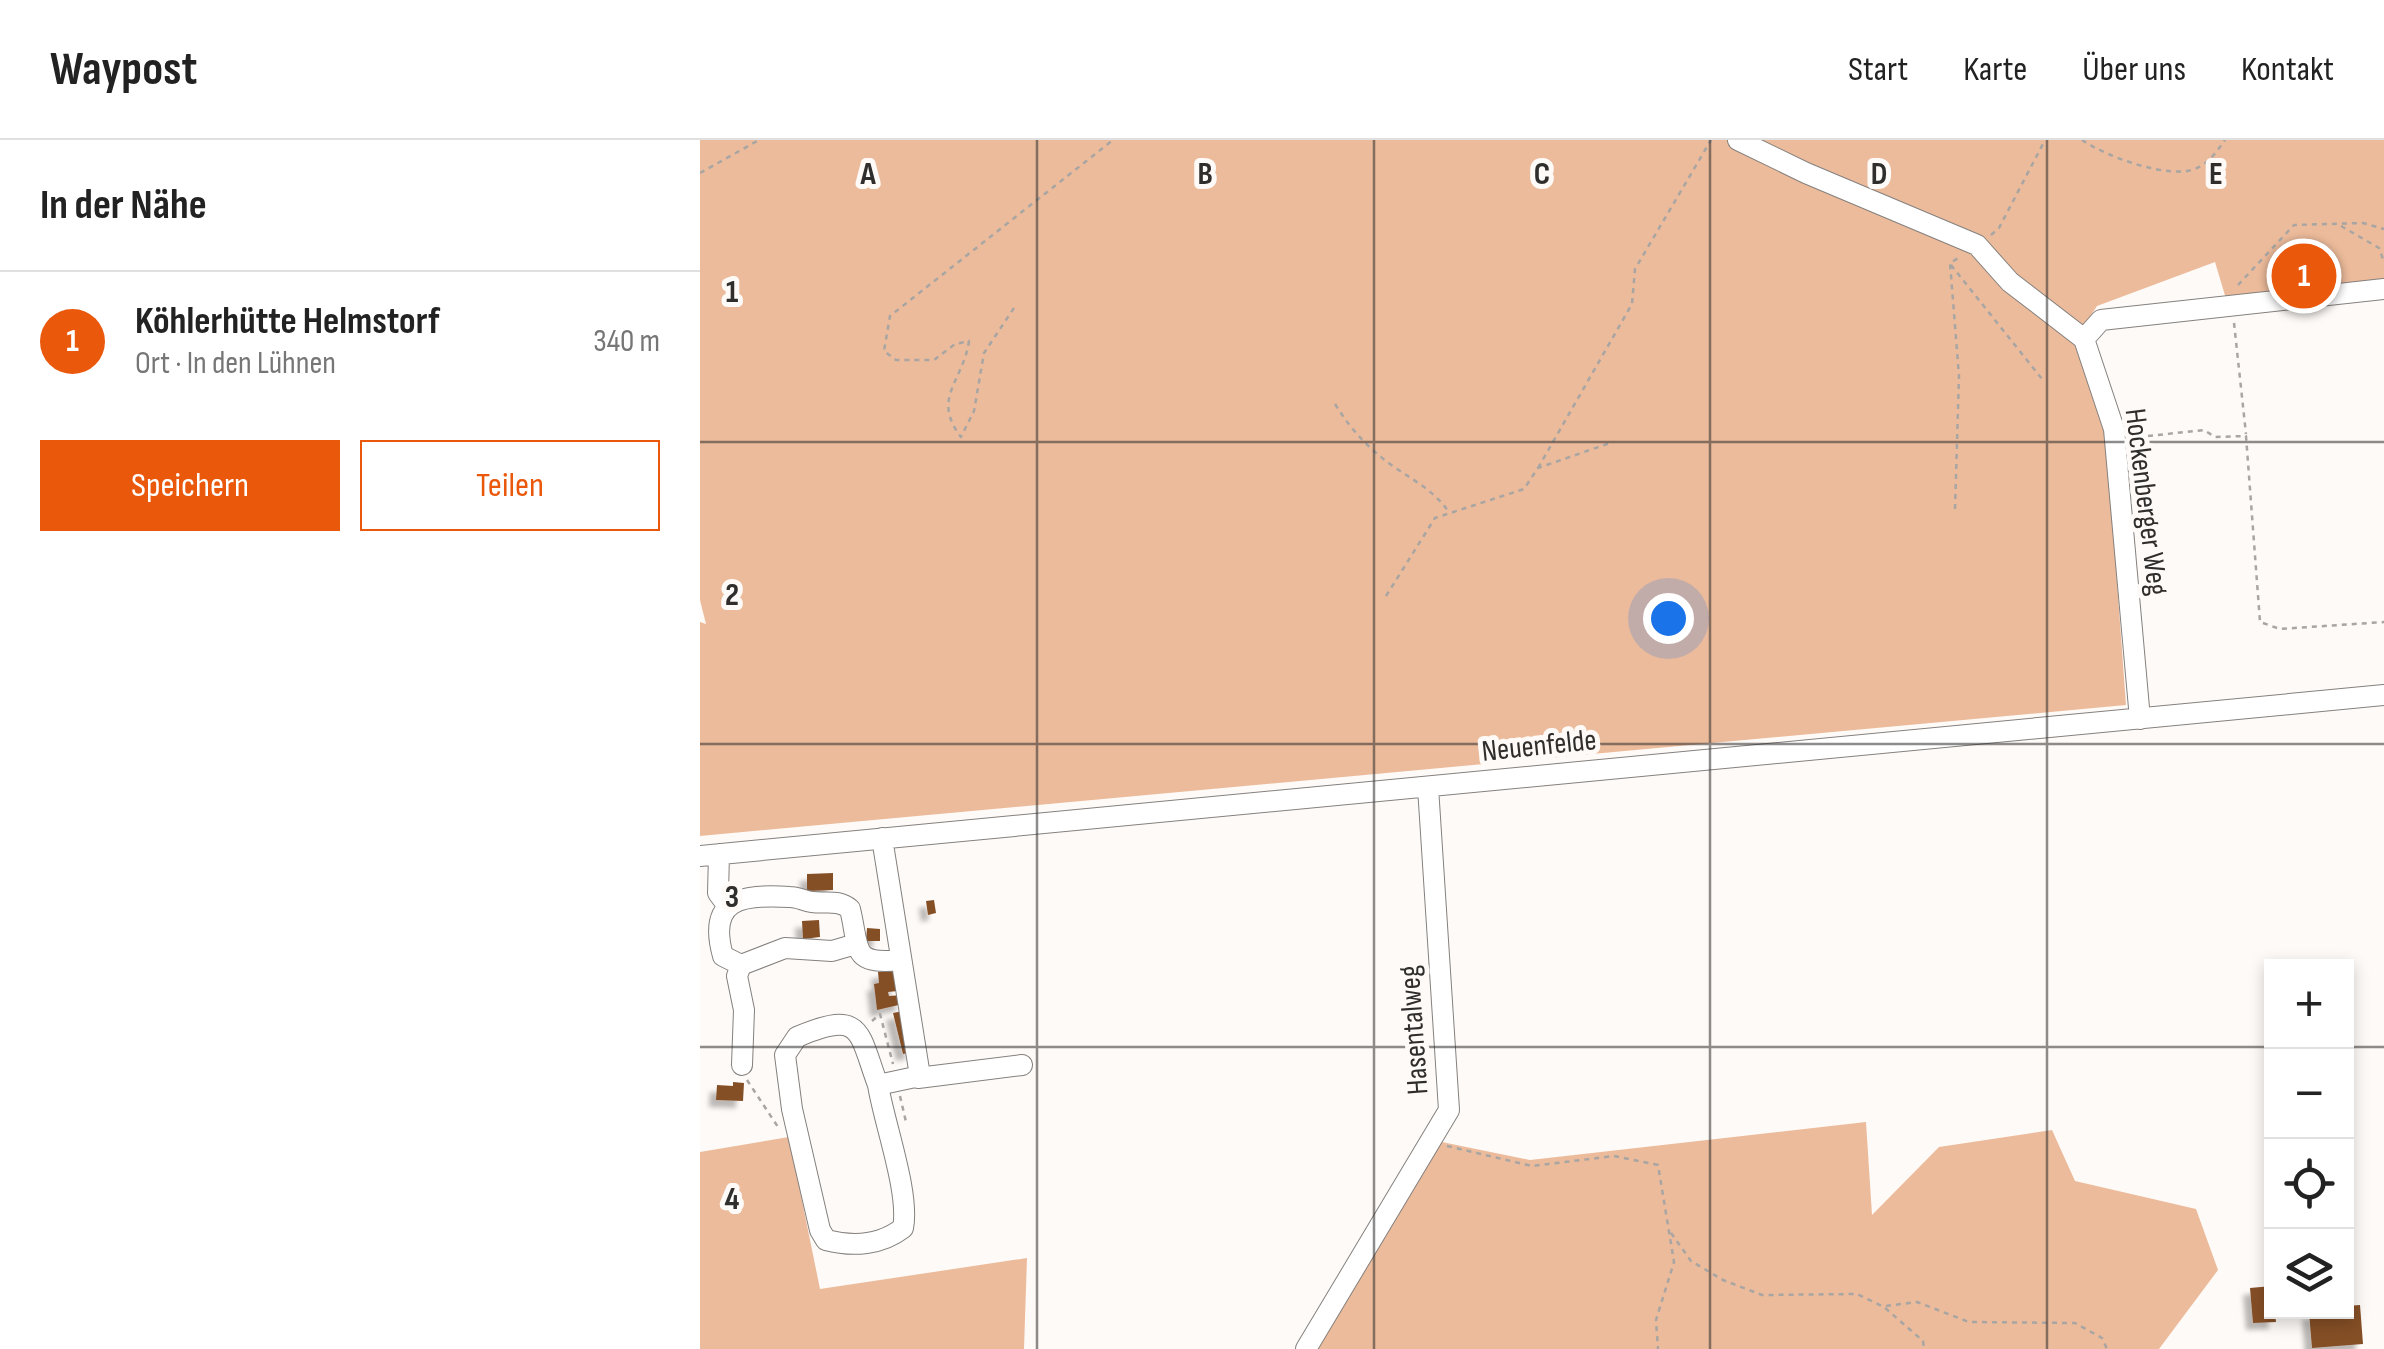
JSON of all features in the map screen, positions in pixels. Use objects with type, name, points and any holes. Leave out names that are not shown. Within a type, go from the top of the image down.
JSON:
[{"type":"street","points":[[1738,140],[1806,174],[1977,246],[2010,282],[2084,339],[2101,320],[2384,289]]},
{"type":"street","name":"Hockenberger Weg","points":[[2084,339],[2114,429],[2140,719]]},
{"type":"street","name":"Neuenfelde","points":[[710,855],[2384,695]]},
{"type":"street","name":"Hasentalweg","points":[[1306,1349],[1449,1110],[1428,787]]},
{"type":"street","points":[[882,838],[914,1028],[898,1081],[905,1217],[903,1228],[888,1240],[846,1245],[826,1240],[792,1108],[785,1055],[797,1038],[832,1026],[850,1026],[898,1081]]},
{"type":"street","points":[[710,855],[718,893],[727,906]]},
{"type":"street","points":[[856,944],[832,950],[785,948],[741,965],[722,956],[717,936],[719,914],[736,900],[787,896],[844,904],[850,909],[858,954],[878,962],[901,960]]},
{"type":"street","points":[[741,965],[737,976],[744,1010],[742,1064]]},
{"type":"street","points":[[898,1081],[1022,1065]]},
{"type":"path","points":[[700,173],[759,140]]},
{"type":"path","points":[[1014,308],[984,353],[974,411],[960,437],[949,422],[946,408],[969,341],[956,344],[934,360],[896,360],[884,351],[890,316],[1114,140]]},
{"type":"path","points":[[1386,596],[1435,518],[1524,489],[1632,304],[1635,269],[1710,140]]},
{"type":"path","points":[[1950,263],[1999,228],[2045,140]]},
{"type":"path","points":[[2082,140],[2117,158],[2175,172],[2194,170],[2210,159],[2225,140]]},
{"type":"path","points":[[2384,229],[2363,223],[2294,225],[2241,280],[2228,307],[2246,436],[2260,622],[2280,629],[2384,622]]},
{"type":"path","points":[[2338,224],[2379,248],[2384,262]]},
{"type":"path","points":[[1950,263],[2042,379]]},
{"type":"path","points":[[1950,263],[1958,376],[1955,509]]},
{"type":"path","points":[[1335,404],[1354,434],[1420,482],[1450,513]]},
{"type":"path","points":[[2148,436],[2204,430],[2215,437],[2246,436]]},
{"type":"path","points":[[1538,468],[1612,442]]},
{"type":"path","points":[[742,1064],[748,1086],[785,1136]]},
{"type":"path","points":[[898,1081],[908,1132]]},
{"type":"path","points":[[1431,1142],[1532,1166],[1614,1156],[1658,1165],[1671,1234],[1691,1261],[1723,1280],[1762,1295],[1858,1294],[1884,1306],[1923,1341],[1924,1349]]},
{"type":"path","points":[[1658,1349],[1656,1320],[1674,1262],[1667,1211]]},
{"type":"path","points":[[1884,1306],[1917,1302],[1968,1322],[2075,1322],[2102,1338],[2108,1349]]},
{"type":"shaded area","points":[[700,140],[2384,140],[2384,294],[2230,312],[2215,262],[2097,306],[2076,338],[2106,432],[2126,705],[700,836],[700,622],[706,624],[700,600]]},
{"type":"shaded area","points":[[1866,1122],[1872,1215],[1939,1147],[2052,1130],[2075,1181],[2196,1209],[2218,1270],[2159,1349],[1310,1349],[1432,1140],[1530,1160]]},
{"type":"shaded area","points":[[789,1137],[820,1289],[1027,1258],[1024,1349],[700,1349],[700,1152]]},
{"type":"building","points":[[2304,265],[2314,275],[2304,285],[2294,275]]},
{"type":"building","points":[[833,873],[833,890],[807,891],[807,874]]},
{"type":"building","points":[[934,900],[936,913],[928,915],[926,901]]},
{"type":"building","points":[[819,920],[820,937],[803,939],[802,921]]},
{"type":"building","points":[[867,928],[880,929],[880,941],[866,941]]},
{"type":"building","points":[[896,970],[898,991],[888,992],[889,996],[902,995],[903,1004],[877,1010],[874,984],[879,983],[878,972]]},
{"type":"building","points":[[903,1011],[913,1052],[903,1054],[893,1013]]},
{"type":"building","points":[[733,1082],[744,1083],[743,1101],[716,1100],[717,1085],[733,1086]]},
{"type":"building","points":[[2264,1287],[2264,1319],[2276,1322],[2253,1323],[2250,1288]]},
{"type":"building","points":[[2354,1305],[2360,1305],[2363,1344],[2312,1348],[2310,1319],[2354,1319]]},
{"type":"place","name":"Köhlerhütte Helmstorf","points":[[2304,276]]}]
